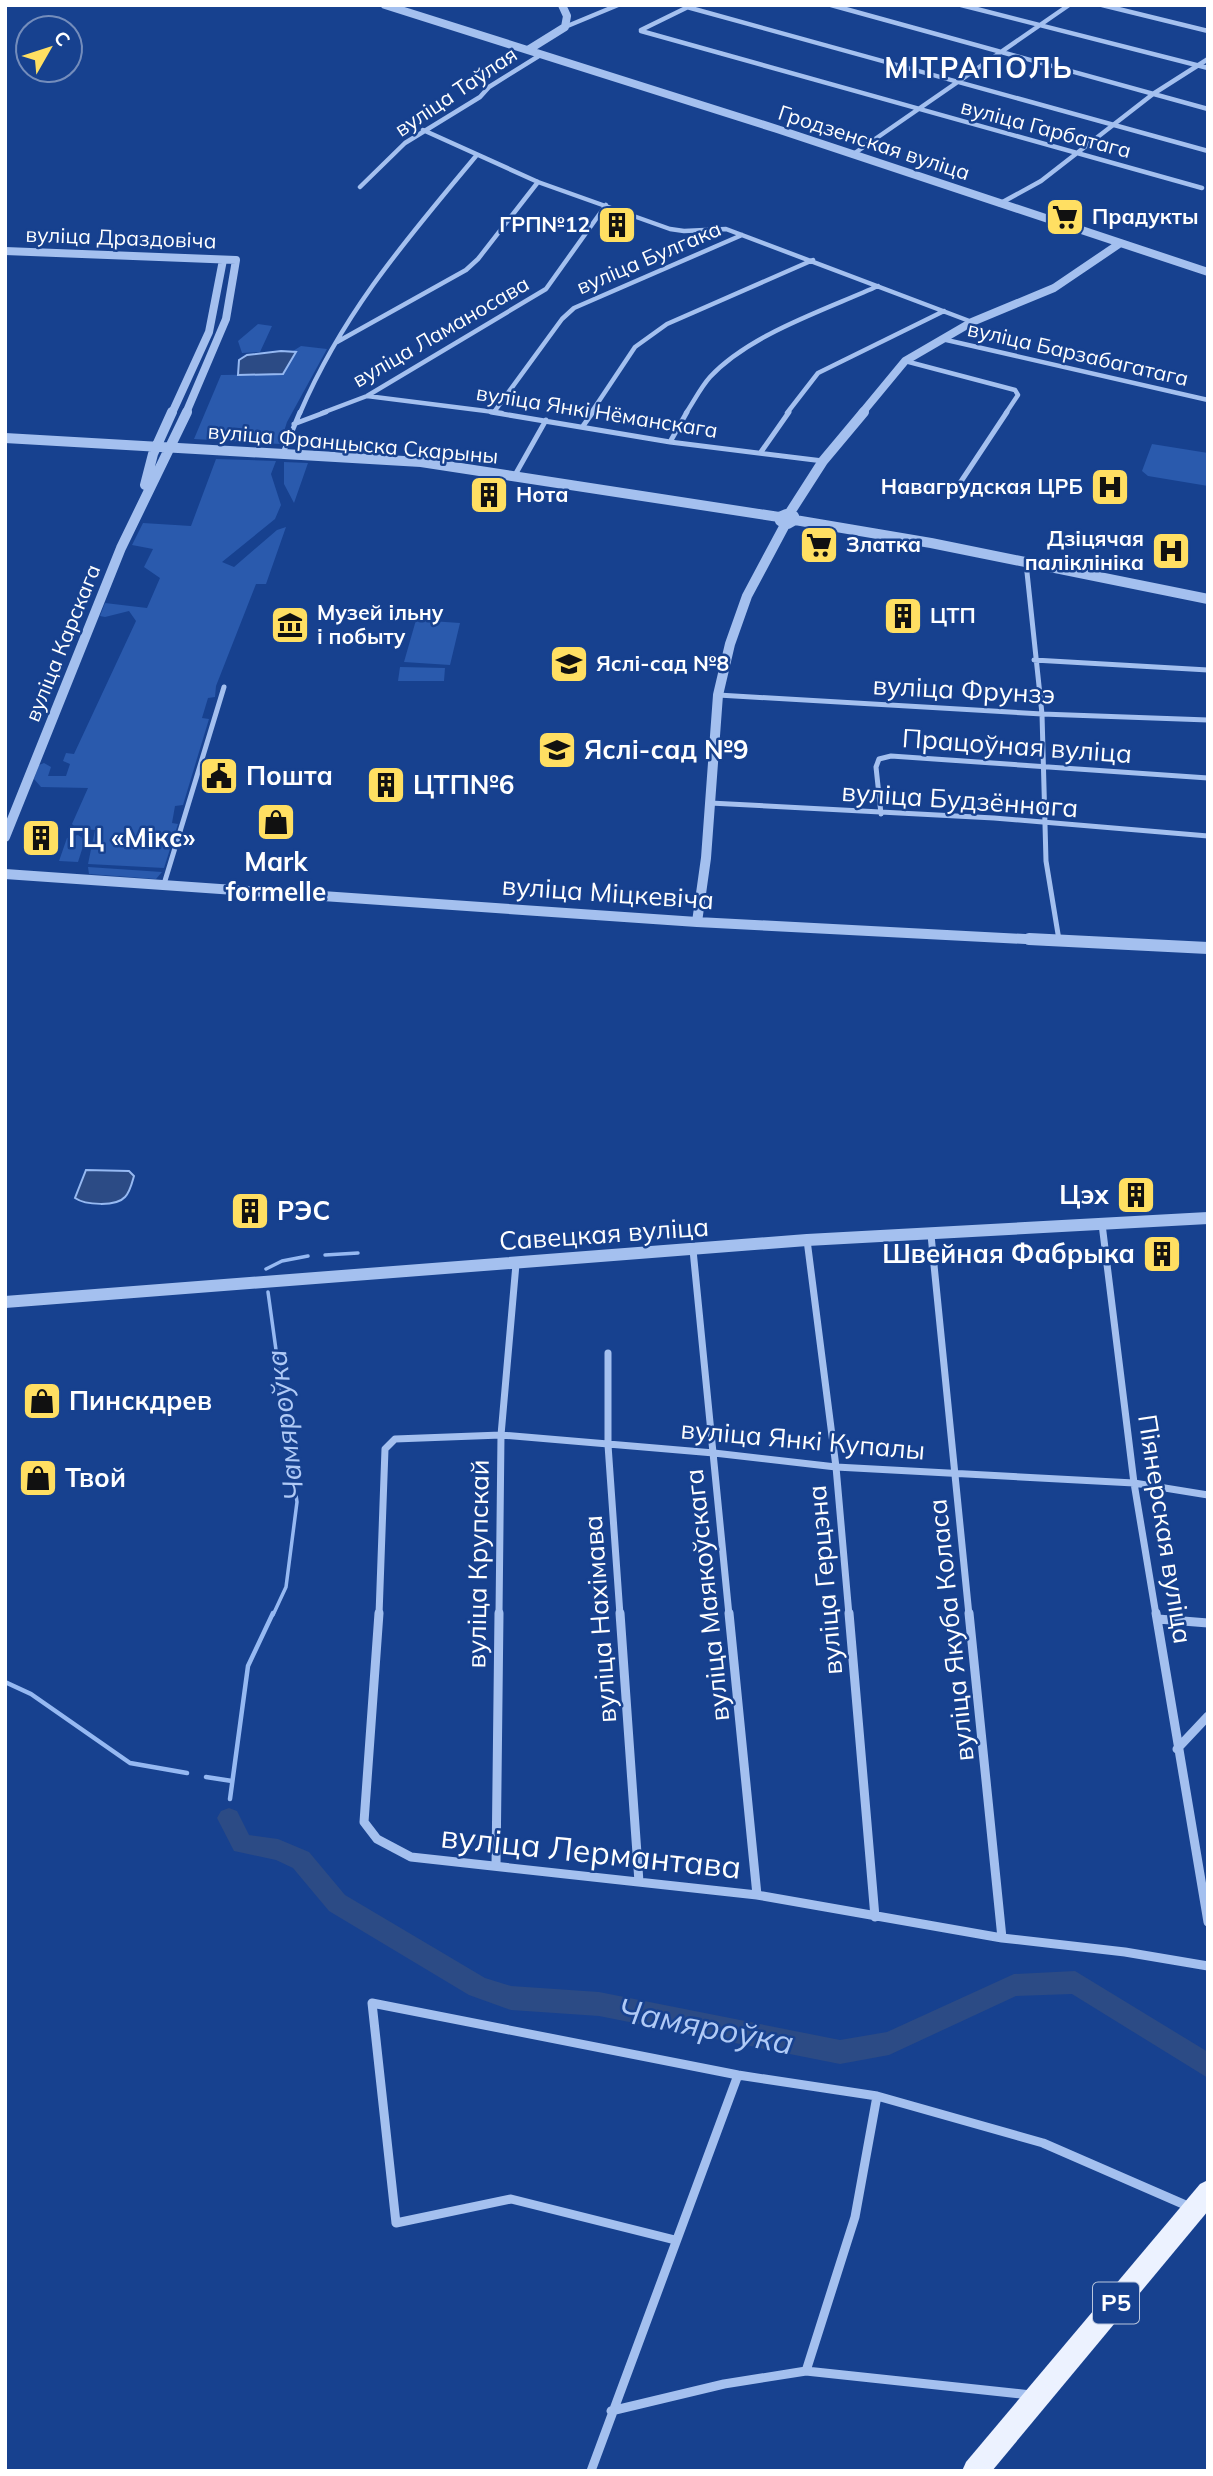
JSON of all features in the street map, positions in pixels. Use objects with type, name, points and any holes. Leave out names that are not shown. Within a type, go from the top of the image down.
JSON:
[{"type":"main road","name":"Р5","points":[[975,2471],[1200,2200]]},
{"type":"street","name":"Гродзенская вуліца","points":[[385,5],[1208,272]]},
{"type":"street","points":[[562,5],[567,16],[565,27]]},
{"type":"street","points":[[528,50],[565,27],[618,5]]},
{"type":"street","points":[[831,5],[1208,108]]},
{"type":"street","points":[[961,5],[1208,68]]},
{"type":"street","points":[[852,155],[1069,5]]},
{"type":"street","points":[[1102,5],[1208,31]]},
{"type":"street","points":[[689,6],[1208,151]]},
{"type":"street","name":"вуліца Гарбатага","points":[[689,6],[641,31],[1202,188]]},
{"type":"street","name":"вуліца Таўлая","points":[[360,187],[405,143],[480,97],[489,87],[542,54]]},
{"type":"street","points":[[999,204],[1041,181],[1153,94],[1208,59]]},
{"type":"street","points":[[423,130],[538,182],[685,234],[710,228],[726,229],[972,322]]},
{"type":"street","points":[[283,453],[294,424],[336,342],[377,276],[476,156]]},
{"type":"street","points":[[336,342],[466,270],[478,259],[538,182]]},
{"type":"street","name":"вуліца Ламаносава","points":[[294,424],[367,396],[546,289],[606,205]]},
{"type":"street","name":"вуліца Булгака","points":[[494,412],[562,319],[574,307],[742,235]]},
{"type":"street","points":[[697,922],[718,695],[730,644],[747,596],[787,519],[823,461],[905,361],[972,322],[1054,288],[1119,243]]},
{"type":"street","name":"вуліца Драздовіча","points":[[5,251],[236,260]]},
{"type":"street","name":"вуліца Карскага","points":[[141,502],[156,446],[209,332],[223,260]]},
{"type":"street","name":"вуліца Карскага","points":[[5,837],[141,502],[171,447],[226,319],[236,260]]},
{"type":"street","points":[[583,426],[635,347],[646,337],[667,324],[813,260]]},
{"type":"street","points":[[670,442],[709,376],[733,358],[778,332],[878,286]]},
{"type":"street","points":[[761,452],[808,383],[818,373],[944,311]]},
{"type":"street","name":"вуліца Барзабагатага","points":[[941,338],[1208,400]]},
{"type":"street","points":[[905,361],[1015,390],[1018,396],[954,492]]},
{"type":"street","name":"вуліца Янкі Нёманскага","points":[[367,396],[494,412],[670,442],[823,461]]},
{"type":"street","points":[[515,475],[546,420]]},
{"type":"street","name":"вуліца Францыска Скарыны","points":[[5,438],[421,462],[931,543],[1208,599]]},
{"type":"street","points":[[1026,563],[1034,660],[1042,714],[1046,861],[1059,940]]},
{"type":"street","points":[[1034,660],[1208,670]]},
{"type":"street","points":[[164,884],[224,687]]},
{"type":"street","name":"вуліца Фрунзэ","points":[[718,695],[1042,714],[1208,720]]},
{"type":"street","name":"Працоўная вуліца","points":[[881,814],[876,767],[879,759],[891,757],[1208,778]]},
{"type":"street","name":"вуліца Будзённага","points":[[710,803],[994,818],[1208,835]]},
{"type":"street","name":"вуліца Міцкевіча","points":[[5,874],[697,922],[1208,948]]},
{"type":"street","name":"Савецкая вуліца","points":[[5,1302],[807,1240],[1208,1218]]},
{"type":"street","name":"Піянерская вуліца","points":[[1102,1224],[1134,1483],[1208,1922]]},
{"type":"street","name":"вуліца Якуба Коласа","points":[[931,1235],[1002,1938]]},
{"type":"street","name":"вуліца Герцэна","points":[[807,1240],[836,1467],[875,1917]]},
{"type":"street","name":"вуліца Маякоўскага","points":[[693,1250],[758,1895]]},
{"type":"street","name":"вуліца Крупскай","points":[[496,1866],[501,1435],[516,1264]]},
{"type":"street","name":"вуліца Нахімава","points":[[608,1353],[608,1445],[639,1882]]},
{"type":"street","name":"вуліца Янкі Купалы","points":[[395,1439],[501,1435],[714,1453],[836,1467],[1134,1483],[1208,1494]]},
{"type":"street","name":"вуліца Лермантава","points":[[395,1439],[385,1449],[378,1645],[364,1822],[377,1839],[411,1857],[758,1895],[1002,1938],[1125,1952],[1208,1966]]},
{"type":"street","points":[[1158,1619],[1208,1623]]},
{"type":"street","points":[[1177,1749],[1208,1716]]},
{"type":"street","points":[[675,2240],[511,2199],[396,2223],[372,2003],[738,2075],[877,2096],[1043,2143],[1200,2200]]},
{"type":"street","points":[[591,2471],[611,2411],[738,2075]]},
{"type":"street","points":[[806,2371],[855,2217],[877,2096]]},
{"type":"street","points":[[611,2411],[724,2384],[806,2371],[1038,2396]]},
{"type":"shaded area","points":[[258,324],[272,326],[260,352],[242,353],[238,341]]},
{"type":"shaded area","points":[[301,346],[327,349],[287,422],[280,444],[194,439],[221,375],[283,374],[295,352],[293,351]]},
{"type":"shaded area","points":[[296,352],[283,374],[238,375],[239,360],[247,355]]},
{"type":"shaded area","points":[[1152,444],[1208,453],[1208,486],[1148,476],[1142,471]]},
{"type":"shaded area","points":[[216,459],[276,461],[271,474],[281,505],[275,519],[222,562],[234,567],[277,530],[286,527],[266,584],[256,584],[216,686],[215,697],[208,698],[202,718],[209,719],[183,805],[175,806],[172,823],[178,824],[164,868],[88,864],[95,830],[76,828],[72,824],[88,788],[41,787],[34,779],[39,765],[44,763],[51,767],[48,776],[66,776],[70,764],[63,761],[66,753],[74,754],[136,621],[129,611],[100,616],[105,603],[147,608],[160,578],[144,567],[153,549],[132,545],[143,523],[191,526]]},
{"type":"shaded area","points":[[284,462],[308,463],[294,503],[284,484]]},
{"type":"shaded area","points":[[416,620],[460,623],[450,665],[404,662]]},
{"type":"shaded area","points":[[400,667],[445,668],[444,681],[398,681]]},
{"type":"shaded area","points":[[78,835],[85,840],[78,862],[59,861],[67,838]]},
{"type":"shaded area","points":[[88,867],[162,872],[156,879],[89,874]]},
{"type":"shaded area","points":[[86,1170],[129,1171],[134,1176],[128,1193],[121,1200],[108,1204],[93,1203],[75,1198]]},
{"type":"waterway","name":"Чамяроўка","points":[[325,1255],[358,1253]]},
{"type":"waterway","name":"Чамяроўка","points":[[266,1269],[282,1261],[308,1256]]},
{"type":"waterway","name":"Чамяроўка","points":[[268,1292],[297,1502],[286,1587],[273,1615]]},
{"type":"waterway","name":"Чамяроўка","points":[[230,1799],[248,1666],[273,1613]]},
{"type":"waterway","points":[[5,1682],[31,1694],[130,1763],[187,1773]]},
{"type":"waterway","points":[[206,1777],[232,1781]]},
{"type":"waterway","name":"Чамяроўка","points":[[229,1818],[242,1844],[278,1850],[301,1860],[337,1903],[478,1987],[511,1998],[599,2004],[840,2052],[889,2043],[1014,1985],[1075,1982],[1208,2066]]},
{"type":"place","name":"Прадукты","points":[[1065,217]]},
{"type":"place","name":"ГРП№12","points":[[617,225]]},
{"type":"place","name":"Навагрудская ЦРБ","points":[[1110,487]]},
{"type":"place","name":"Нота","points":[[489,495]]},
{"type":"place","name":"Златка","points":[[819,545]]},
{"type":"place","name":"Дзіцячая паліклініка","points":[[1171,551]]},
{"type":"place","name":"ЦТП","points":[[903,616]]},
{"type":"place","name":"Музей ільну і побыту","points":[[290,625]]},
{"type":"place","name":"Яслі-сад №8","points":[[569,664]]},
{"type":"place","name":"Яслі-сад №9","points":[[557,750]]},
{"type":"place","name":"Пошта","points":[[219,776]]},
{"type":"place","name":"ЦТП№6","points":[[386,785]]},
{"type":"place","name":"Mark formelle","points":[[276,822]]},
{"type":"place","name":"ГЦ «Мікс»","points":[[41,838]]},
{"type":"place","name":"Цэх","points":[[1136,1195]]},
{"type":"place","name":"РЭС","points":[[250,1211]]},
{"type":"place","name":"Швейная Фабрыка","points":[[1162,1254]]},
{"type":"place","name":"Пинскдрев","points":[[42,1401]]},
{"type":"place","name":"Твой","points":[[38,1478]]},
{"type":"district","name":"МІТРАПОЛЬ","points":[[979,68]]}]
